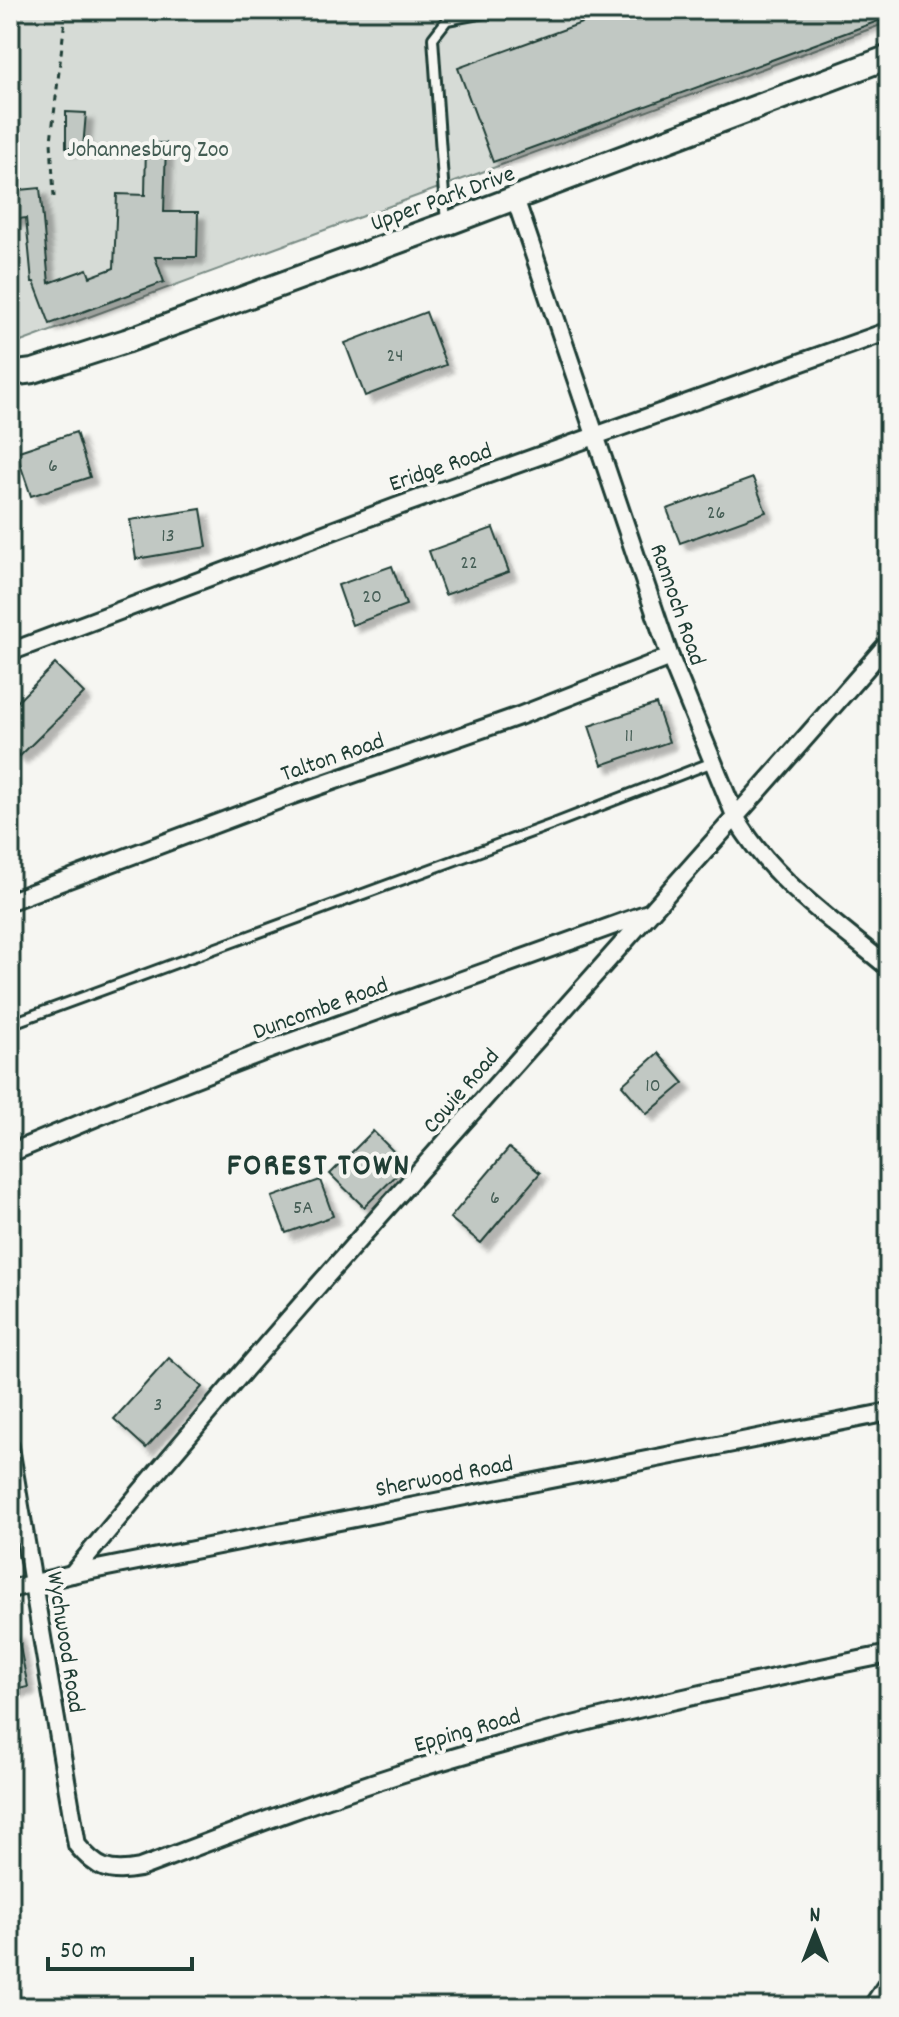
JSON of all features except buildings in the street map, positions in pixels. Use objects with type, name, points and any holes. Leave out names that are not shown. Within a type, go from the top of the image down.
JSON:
[{"type":"main road","name":"Upper Park Drive","points":[[10,374],[33,371],[126,341],[889,57]]},
{"type":"street","name":"Rannoch Road","points":[[515,198],[670,657],[736,818],[751,844],[778,874],[889,968]]},
{"type":"street","name":"Eridge Road","points":[[10,652],[396,507],[889,331]]},
{"type":"street","name":"Cowie Road","points":[[72,1574],[169,1457],[889,642]]},
{"type":"street","name":"Talton Road","points":[[10,901],[287,797],[519,716],[670,657]]},
{"type":"street","name":"Duncombe Road","points":[[10,1153],[263,1052],[650,913]]},
{"type":"street","name":"Sherwood Road","points":[[10,1589],[72,1574],[889,1412]]},
{"type":"street","name":"Wychwood Road","points":[[10,1447],[77,1845]]},
{"type":"street","name":"Epping Road","points":[[77,1845],[101,1868],[120,1872],[140,1868],[417,1768],[538,1733],[889,1654]]},
{"type":"street","points":[[872,2007],[889,1981]]},
{"type":"lane","points":[[446,224],[433,38],[447,20],[500,10]]},
{"type":"lane","points":[[10,1024],[713,762]]},
{"type":"path","points":[[54,197],[51,141],[66,10]]},
{"type":"green space","name":"Johannesburg Zoo","points":[[10,10],[889,10],[889,22],[10,346]]},
{"type":"district","name":"FOREST TOWN","points":[[319,1163]]}]
